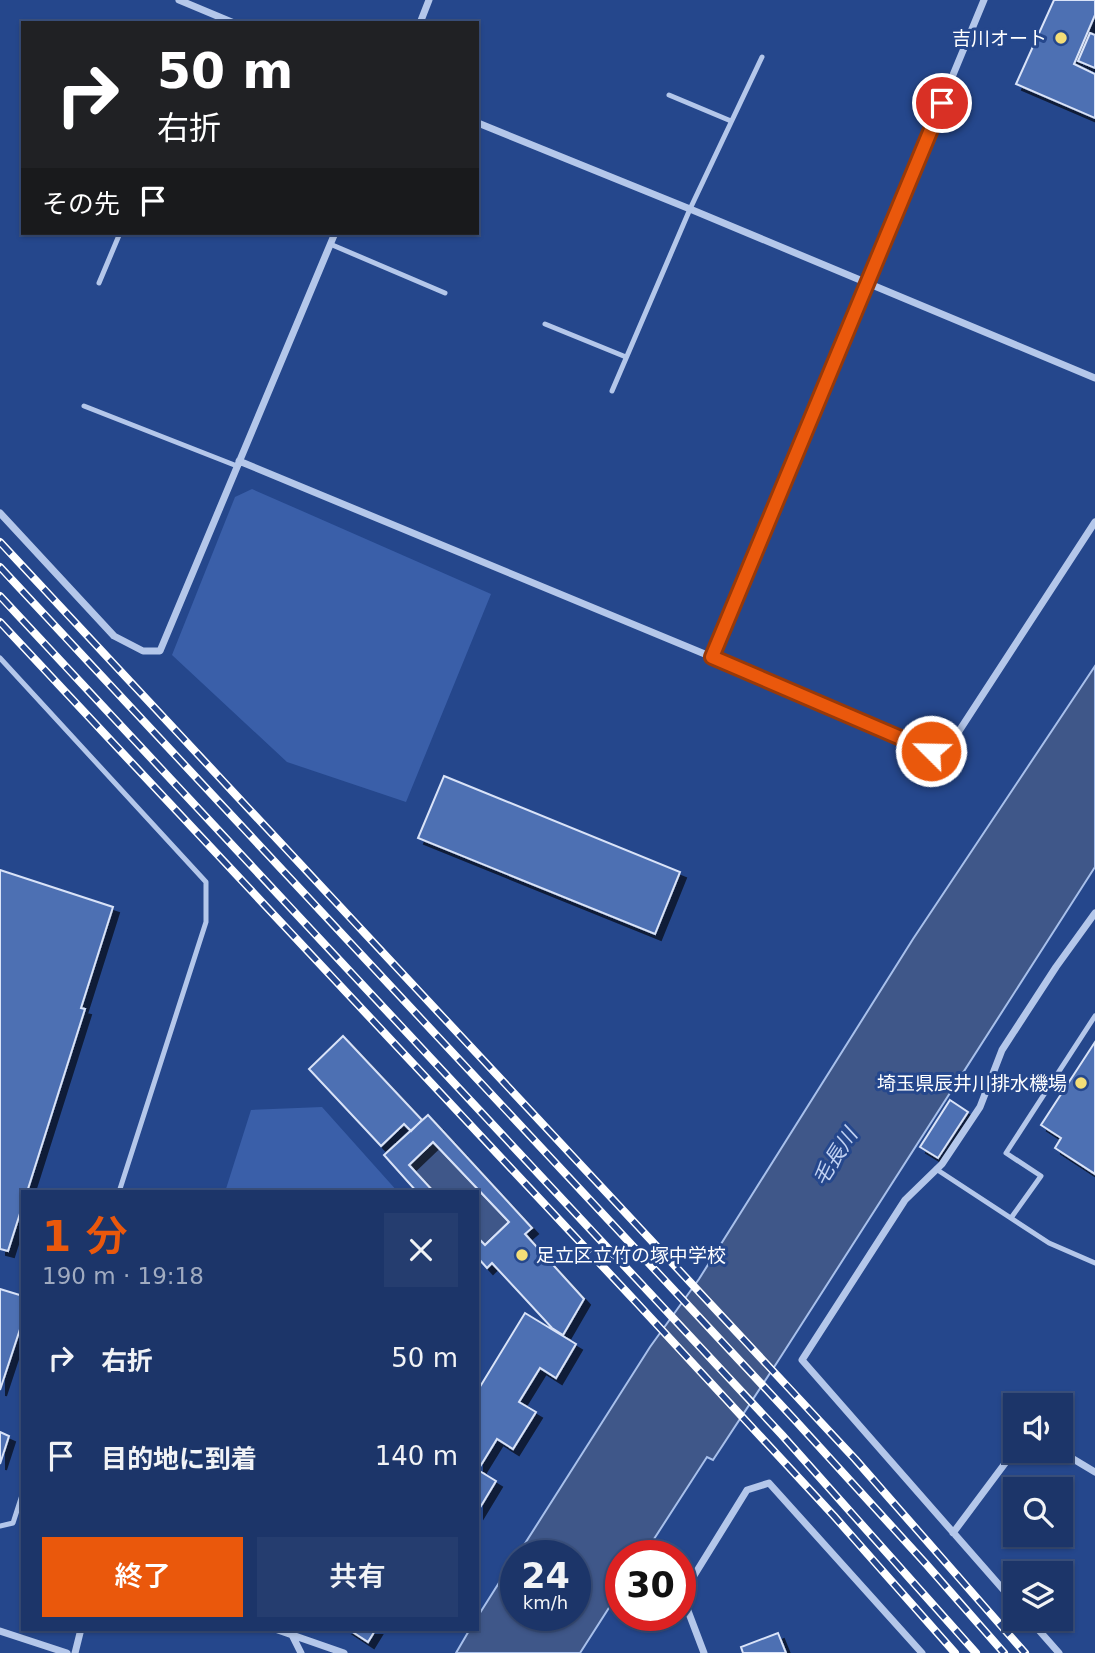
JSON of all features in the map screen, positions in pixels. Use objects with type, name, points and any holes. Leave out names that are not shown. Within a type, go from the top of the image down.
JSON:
[{"type":"street","points":[[178,0],[229,21]]},
{"type":"street","points":[[421,21],[429,0]]},
{"type":"street","points":[[712,657],[984,0]]},
{"type":"street","points":[[479,123],[1095,378]]},
{"type":"street","points":[[0,513],[114,636],[143,651],[160,651],[334,235]]},
{"type":"street","points":[[238,463],[712,657],[931,751],[948,748],[1095,522]]},
{"type":"street","points":[[1003,1589],[802,1360],[905,1200],[942,1164],[980,1107],[1002,1050],[1095,913]]},
{"type":"street","points":[[1073,1459],[1095,1472]]},
{"type":"street","points":[[953,1533],[1005,1463]]},
{"type":"street","points":[[704,1653],[682,1595],[747,1490],[769,1483],[922,1653]]},
{"type":"street","points":[[0,1631],[67,1653]]},
{"type":"street","points":[[75,1653],[80,1631]]},
{"type":"street","points":[[281,1631],[344,1653]]},
{"type":"street","points":[[1040,1631],[1059,1653]]},
{"type":"street","points":[[292,1635],[301,1653]]},
{"type":"lane","points":[[208,21],[211,13]]},
{"type":"lane","points":[[612,391],[690,209],[762,57]]},
{"type":"lane","points":[[669,94],[732,121]]},
{"type":"lane","points":[[99,283],[119,235]]},
{"type":"lane","points":[[330,244],[445,293]]},
{"type":"lane","points":[[545,324],[626,357]]},
{"type":"lane","points":[[83,406],[238,463]]},
{"type":"lane","points":[[0,658],[206,882],[206,922],[120,1190]]},
{"type":"lane","points":[[1011,1218],[1041,1176],[1006,1153],[1095,1016]]},
{"type":"lane","points":[[936,1170],[1049,1243],[1095,1263]]},
{"type":"lane","points":[[0,1526],[13,1523],[21,1498]]},
{"type":"shaded area","points":[[252,489],[491,594],[406,802],[287,762],[172,655],[235,497]]},
{"type":"shaded area","points":[[322,1107],[396,1190],[226,1190],[251,1110]]},
{"type":"water","name":"毛長川","points":[[1095,666],[1095,867],[778,1361],[713,1460],[707,1457],[653,1540],[605,1540],[605,1614],[580,1653],[456,1653],[469,1631],[479,1631],[479,1614],[500,1581],[500,1631],[591,1631],[591,1540],[527,1540],[650,1347],[699,1279],[913,939]]},
{"type":"water","points":[[433,1142],[479,1190],[432,1190],[409,1165]]},
{"type":"water","points":[[479,1190],[509,1222],[485,1245],[479,1239]]},
{"type":"building","points":[[1054,0],[1095,0],[1095,15],[1074,64],[1095,74],[1095,118],[1016,84]]},
{"type":"building","points":[[1090,33],[1095,35],[1095,68],[1078,61]]},
{"type":"building","points":[[444,776],[680,872],[655,934],[418,838]]},
{"type":"building","points":[[0,870],[113,907],[81,1008],[85,1009],[28,1190],[21,1190],[21,1210],[8,1251],[0,1249]]},
{"type":"building","points":[[343,1036],[422,1120],[411,1131],[404,1124],[381,1146],[309,1069]]},
{"type":"building","name":"埼玉県辰井川排水機場","points":[[1095,1042],[1095,1174],[1055,1148],[1061,1138],[1041,1125]]},
{"type":"building","points":[[950,1100],[968,1112],[938,1158],[920,1147]]},
{"type":"building","points":[[428,1115],[532,1228],[525,1234],[584,1299],[563,1335],[552,1328],[492,1263],[487,1268],[479,1259],[479,1239],[485,1245],[509,1222],[433,1142],[409,1165],[432,1190],[415,1190],[384,1155]]},
{"type":"building","points":[[0,1289],[21,1295],[21,1326],[0,1390]]},
{"type":"building","points":[[525,1313],[576,1344],[556,1378],[540,1368],[519,1402],[536,1412],[513,1449],[497,1439],[479,1468],[479,1388]]},
{"type":"building","points":[[0,1432],[9,1436],[0,1464]]},
{"type":"building","points":[[479,1471],[496,1481],[479,1509]]},
{"type":"building","points":[[351,1631],[375,1631],[368,1642]]},
{"type":"building","points":[[778,1633],[786,1653],[743,1653],[741,1647]]},
{"type":"railway","points":[[0,542],[855,1459],[1025,1653]]},
{"type":"railway","points":[[0,567],[794,1419],[1004,1653]]},
{"type":"railway","points":[[0,596],[782,1435],[976,1653]]},
{"type":"railway","points":[[0,622],[636,1302],[834,1516],[955,1653]]},
{"type":"place","name":"吉川オート","points":[[1061,38]]},
{"type":"place","name":"埼玉県辰井川排水機場","points":[[1081,1083]]},
{"type":"place","name":"足立区立竹の塚中学校","points":[[522,1255]]},
{"type":"route","points":[[931,751],[712,657],[942,103]]}]
